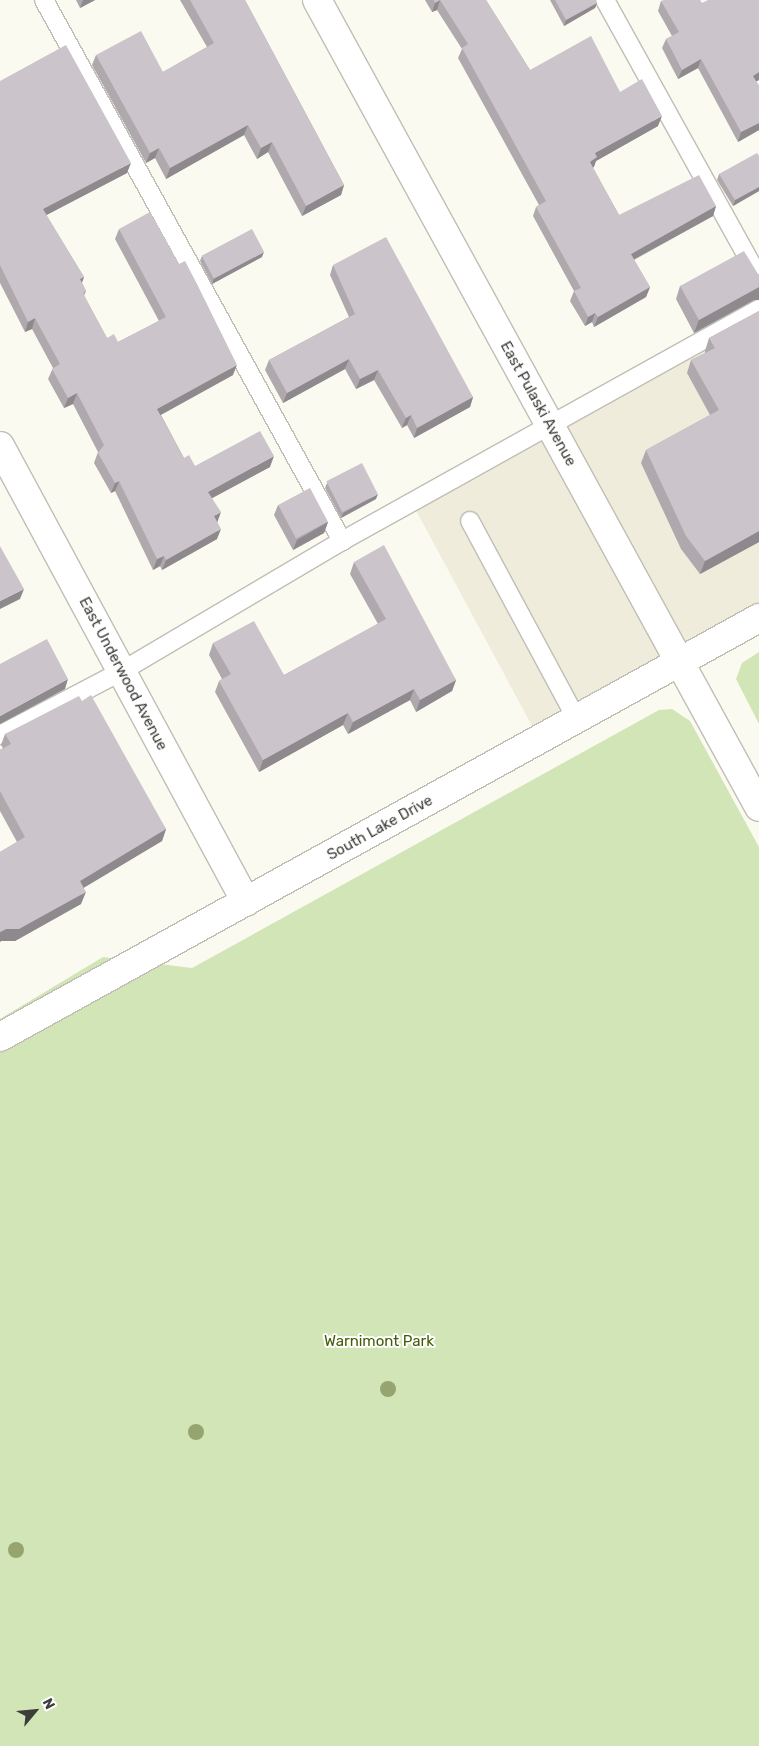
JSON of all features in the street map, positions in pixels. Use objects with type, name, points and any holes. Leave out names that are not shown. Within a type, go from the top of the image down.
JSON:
[{"type":"street","name":"East Pulaski Avenue","points":[[317,0],[759,808]]},
{"type":"street","name":"East Underwood Avenue","points":[[0,446],[246,902]]},
{"type":"street","name":"South Lake Drive","points":[[0,1037],[759,618]]},
{"type":"lane","points":[[44,0],[342,541]]},
{"type":"lane","points":[[606,0],[759,278]]},
{"type":"lane","points":[[0,735],[122,671],[342,541],[759,309]]},
{"type":"lane","points":[[470,521],[576,718]]},
{"type":"shaded area","points":[[745,317],[759,343],[759,618],[539,739],[412,503]]},
{"type":"green space","points":[[759,652],[759,724],[736,679],[742,663]]},
{"type":"green space","name":"Warnimont Park","points":[[672,709],[690,721],[759,847],[759,1746],[0,1746],[0,1019],[103,957],[192,968],[659,710]]},
{"type":"building","points":[[190,0],[245,0],[344,185],[306,206],[272,142],[261,148],[248,125],[170,168],[159,148],[150,153],[96,55],[141,31],[163,72],[214,43]]},
{"type":"building","points":[[440,0],[486,0],[530,70],[591,36],[620,92],[642,79],[662,116],[595,153],[597,157],[590,162],[619,215],[699,175],[716,206],[631,254],[650,287],[598,317],[595,313],[588,317],[574,291],[581,288],[536,207],[546,201],[462,48],[468,44]]},
{"type":"building","points":[[555,0],[595,0],[597,3],[566,20]]},
{"type":"building","points":[[700,0],[702,3],[708,0],[759,0],[759,72],[753,76],[759,86],[759,123],[741,132],[701,59],[682,70],[666,39],[679,32],[661,1]]},
{"type":"building","points":[[66,45],[131,163],[43,209],[84,277],[80,279],[86,291],[83,293],[107,338],[114,334],[118,342],[166,317],[119,229],[150,212],[179,264],[185,261],[237,365],[157,409],[184,458],[189,455],[195,466],[260,431],[274,456],[208,492],[221,512],[214,516],[221,529],[166,560],[164,556],[157,559],[119,481],[115,483],[98,453],[104,445],[77,393],[68,398],[52,369],[60,364],[35,318],[28,322],[0,265],[0,81]]},
{"type":"building","points":[[757,153],[759,156],[759,187],[735,200],[719,174]]},
{"type":"building","points":[[252,229],[264,252],[214,279],[202,256]]},
{"type":"building","points":[[386,237],[473,397],[417,428],[411,415],[406,418],[378,370],[360,379],[349,359],[287,393],[269,360],[355,314],[333,265]]},
{"type":"building","points":[[744,251],[759,274],[759,287],[699,320],[680,286]]},
{"type":"building","points":[[759,311],[759,531],[705,561],[686,536],[646,450],[719,410],[691,360],[715,348],[709,338]]},
{"type":"building","points":[[362,463],[378,494],[342,512],[326,481]]},
{"type":"building","points":[[310,488],[328,522],[296,538],[278,505]]},
{"type":"building","points":[[384,545],[456,680],[420,700],[414,689],[353,722],[348,713],[263,760],[219,681],[231,674],[213,643],[254,621],[284,675],[386,619],[354,562]]},
{"type":"building","points":[[0,546],[24,589],[0,601]]},
{"type":"building","points":[[47,639],[68,679],[0,716],[0,664]]},
{"type":"building","points":[[91,695],[166,829],[80,881],[86,892],[19,929],[6,929],[0,932],[0,852],[25,837],[0,791],[0,750],[11,744],[5,734],[79,696],[82,701]]}]
